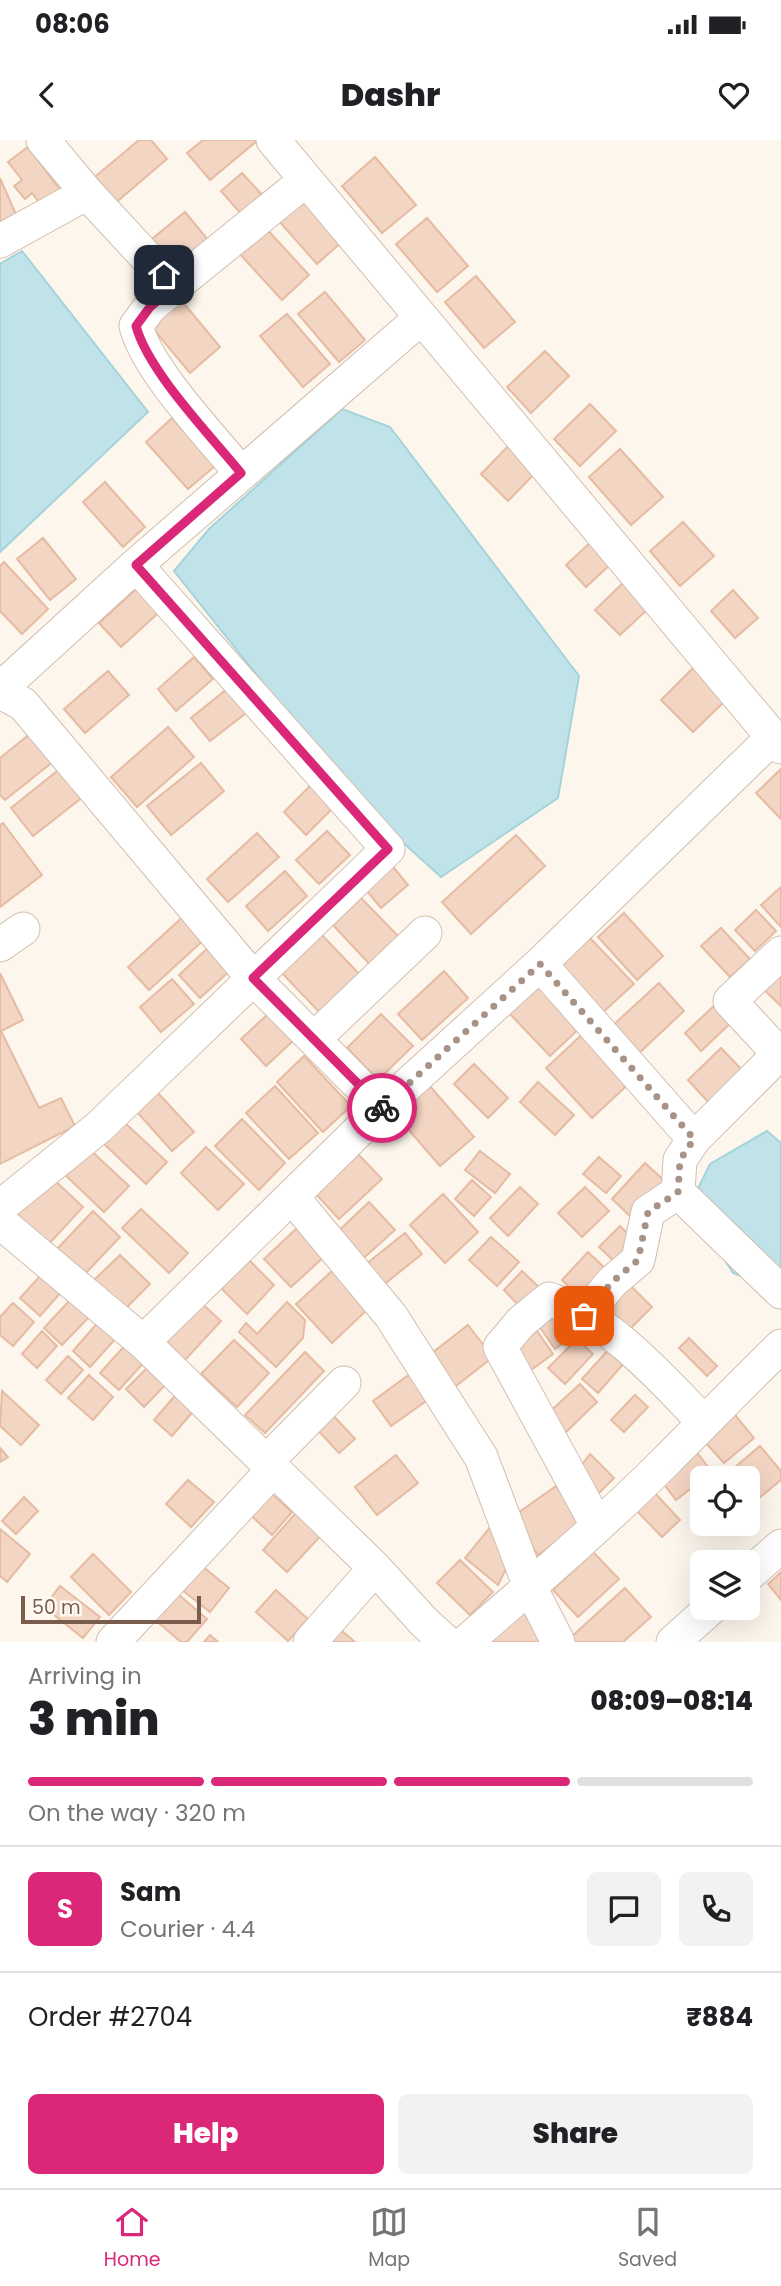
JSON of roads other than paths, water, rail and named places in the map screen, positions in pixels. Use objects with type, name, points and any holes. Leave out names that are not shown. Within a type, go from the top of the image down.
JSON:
[{"type":"street","points":[[43,140],[87,193],[174,287]]},
{"type":"street","points":[[143,1342],[382,1108],[777,743],[273,140]]},
{"type":"street","points":[[241,473],[164,378],[141,343],[136,326],[150,307],[306,180]]},
{"type":"street","points":[[0,240],[87,193]]},
{"type":"street","points":[[382,1108],[253,978],[23,704],[0,691],[136,565],[421,318]]},
{"type":"street","points":[[0,1207],[99,1127],[388,849],[136,565]]},
{"type":"street","points":[[315,1038],[425,933]]},
{"type":"street","points":[[781,953],[730,1001],[780,1055],[694,1139],[680,1160],[678,1192],[781,1292]]},
{"type":"street","points":[[540,964],[694,1139]]},
{"type":"street","points":[[584,1316],[612,1282],[638,1260],[648,1212],[678,1192]]},
{"type":"street","points":[[292,1196],[391,1316],[481,1457],[530,1587],[558,1642]]},
{"type":"street","points":[[0,1222],[143,1342],[375,1568],[446,1642]]},
{"type":"street","points":[[597,1525],[500,1346],[521,1322],[549,1299],[571,1306],[632,1349],[703,1421]]},
{"type":"street","points":[[466,1642],[530,1587],[668,1459],[703,1421],[781,1346]]},
{"type":"street","points":[[113,1642],[344,1383]]},
{"type":"street","points":[[760,1565],[781,1546]]},
{"type":"street","points":[[310,1642],[375,1568]]},
{"type":"street","points":[[673,1642],[698,1620]]},
{"type":"water","points":[[22,251],[148,412],[0,552],[0,264]]},
{"type":"water","points":[[342,409],[390,427],[579,676],[558,798],[441,877],[357,801],[174,571],[209,529]]},
{"type":"water","points":[[767,1131],[781,1143],[781,1292],[733,1273],[690,1205],[710,1164]]}]
